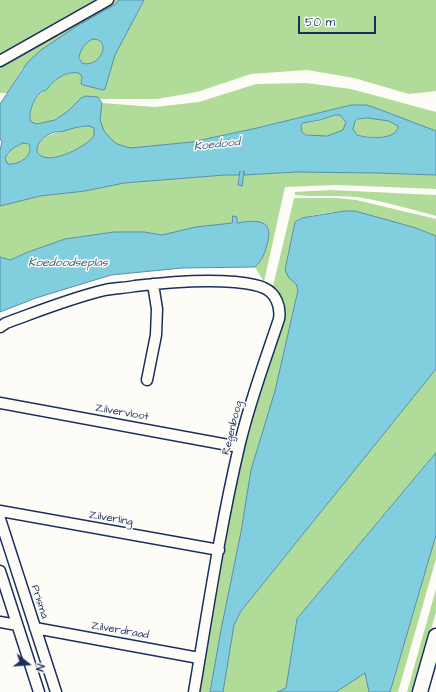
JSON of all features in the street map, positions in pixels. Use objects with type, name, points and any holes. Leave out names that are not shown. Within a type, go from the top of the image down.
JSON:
[{"type":"main road","points":[[420,692],[436,636]]},
{"type":"street","points":[[0,62],[108,0]]},
{"type":"street","name":"Regenboog","points":[[0,327],[6,323],[72,299],[106,290],[181,281],[220,280],[245,283],[264,288],[270,291],[275,298],[279,306],[279,319],[253,396],[239,447],[194,692]]},
{"type":"street","points":[[147,380],[156,335],[157,309],[153,284]]},
{"type":"street","name":"Zilvervloot","points":[[0,403],[239,447]]},
{"type":"street","name":"Zilverling","points":[[0,511],[219,550]]},
{"type":"street","name":"Prisma","points":[[0,519],[56,692]]},
{"type":"street","points":[[0,571],[39,692]]},
{"type":"street","points":[[0,622],[17,625]]},
{"type":"street","name":"Zilverdraad","points":[[35,628],[200,658]]},
{"type":"green space","points":[[0,0],[104,0],[0,59]]},
{"type":"green space","points":[[114,0],[119,0],[116,4],[41,50],[22,69],[7,93],[0,93],[0,64]]},
{"type":"green space","points":[[144,0],[436,0],[436,91],[409,94],[354,78],[307,70],[251,74],[197,92],[157,99],[100,99],[98,97],[85,96],[55,120],[35,124],[31,122],[30,115],[32,106],[38,95],[65,74],[79,73],[82,77],[81,84],[105,89],[115,55]]},
{"type":"green space","points":[[93,39],[99,40],[102,44],[102,53],[94,62],[88,64],[82,63],[80,59],[80,52],[84,45]]},
{"type":"green space","points":[[306,83],[351,89],[436,112],[436,131],[366,105],[351,105],[192,142],[130,148],[119,145],[110,139],[106,135],[101,125],[100,117],[102,103],[155,107],[199,102],[256,84]]},
{"type":"green space","points":[[335,115],[340,115],[346,122],[346,126],[342,131],[324,136],[311,135],[302,132],[301,125],[303,123],[318,121]]},
{"type":"green space","points":[[365,118],[387,120],[398,126],[393,134],[387,136],[367,137],[357,135],[353,129],[354,123],[358,119]]},
{"type":"green space","points":[[90,126],[94,128],[94,136],[90,141],[75,150],[57,157],[49,158],[42,156],[37,152],[37,147],[41,140],[52,134],[73,127]]},
{"type":"green space","points":[[23,143],[29,144],[30,148],[27,156],[17,163],[8,164],[5,159],[8,153]]},
{"type":"green space","points":[[239,171],[238,185],[241,186],[244,171],[244,175],[296,172],[377,173],[436,175],[436,189],[338,185],[285,187],[264,282],[255,267],[262,260],[269,237],[261,222],[236,223],[234,216],[233,223],[196,227],[162,235],[144,232],[114,232],[65,239],[10,260],[0,257],[0,206],[40,196],[85,191],[124,183],[238,175]]},
{"type":"green space","points":[[331,190],[436,195],[436,216],[357,197],[295,195],[295,192]]},
{"type":"green space","points":[[294,198],[337,198],[356,200],[436,219],[436,236],[416,228],[355,211],[315,215],[295,222],[285,270],[295,282],[298,290],[275,391],[251,470],[241,532],[210,692],[200,692],[241,459],[254,410],[278,334],[273,286]]},
{"type":"green space","points":[[436,369],[436,453],[297,619],[286,688],[277,692],[223,692],[234,625],[241,611]]},
{"type":"green space","points":[[436,535],[436,559],[398,692],[390,692]]},
{"type":"green space","points":[[436,589],[436,612],[413,692],[407,692]]},
{"type":"green space","points":[[365,673],[369,692],[336,692]]},
{"type":"water","name":"Koedood","points":[[119,0],[144,0],[115,55],[105,89],[103,90],[81,84],[82,77],[79,73],[65,74],[53,82],[47,89],[42,91],[33,102],[30,115],[31,122],[37,124],[55,120],[68,111],[81,98],[85,96],[98,97],[102,103],[100,120],[104,131],[117,144],[130,148],[192,142],[351,105],[366,105],[436,131],[436,175],[296,172],[244,175],[244,171],[242,186],[238,185],[240,171],[239,175],[124,183],[85,191],[40,196],[0,206],[0,150],[2,142],[0,139],[0,104],[27,63],[41,50],[77,26],[116,4]],"holes":[[[90,40],[99,40],[103,48],[102,53],[94,62],[88,64],[82,63],[79,58],[80,52],[85,44]],[[335,115],[340,115],[346,122],[343,130],[327,136],[306,135],[302,132],[301,125],[303,123],[320,120]],[[368,118],[389,121],[398,126],[393,134],[387,136],[362,136],[357,135],[353,129],[355,121],[358,119]],[[83,126],[94,128],[94,136],[90,141],[75,150],[57,157],[49,158],[42,156],[37,152],[38,145],[42,139],[48,135]],[[23,143],[29,144],[29,152],[21,161],[8,164],[5,159],[6,156],[17,146]]]},
{"type":"water","points":[[345,211],[355,211],[416,228],[436,236],[436,369],[241,611],[234,625],[223,692],[210,692],[241,532],[251,470],[275,391],[298,290],[296,284],[289,278],[285,270],[295,222],[302,218]]},
{"type":"water","name":"Koedoodseplas","points":[[233,216],[237,217],[237,223],[251,221],[266,225],[269,236],[267,245],[260,262],[255,267],[182,268],[111,275],[36,298],[0,312],[0,257],[10,260],[65,239],[114,232],[144,232],[162,235],[196,227],[232,223]]},
{"type":"water","points":[[436,453],[436,535],[390,692],[369,692],[365,673],[336,692],[277,692],[286,688],[297,619]]}]
